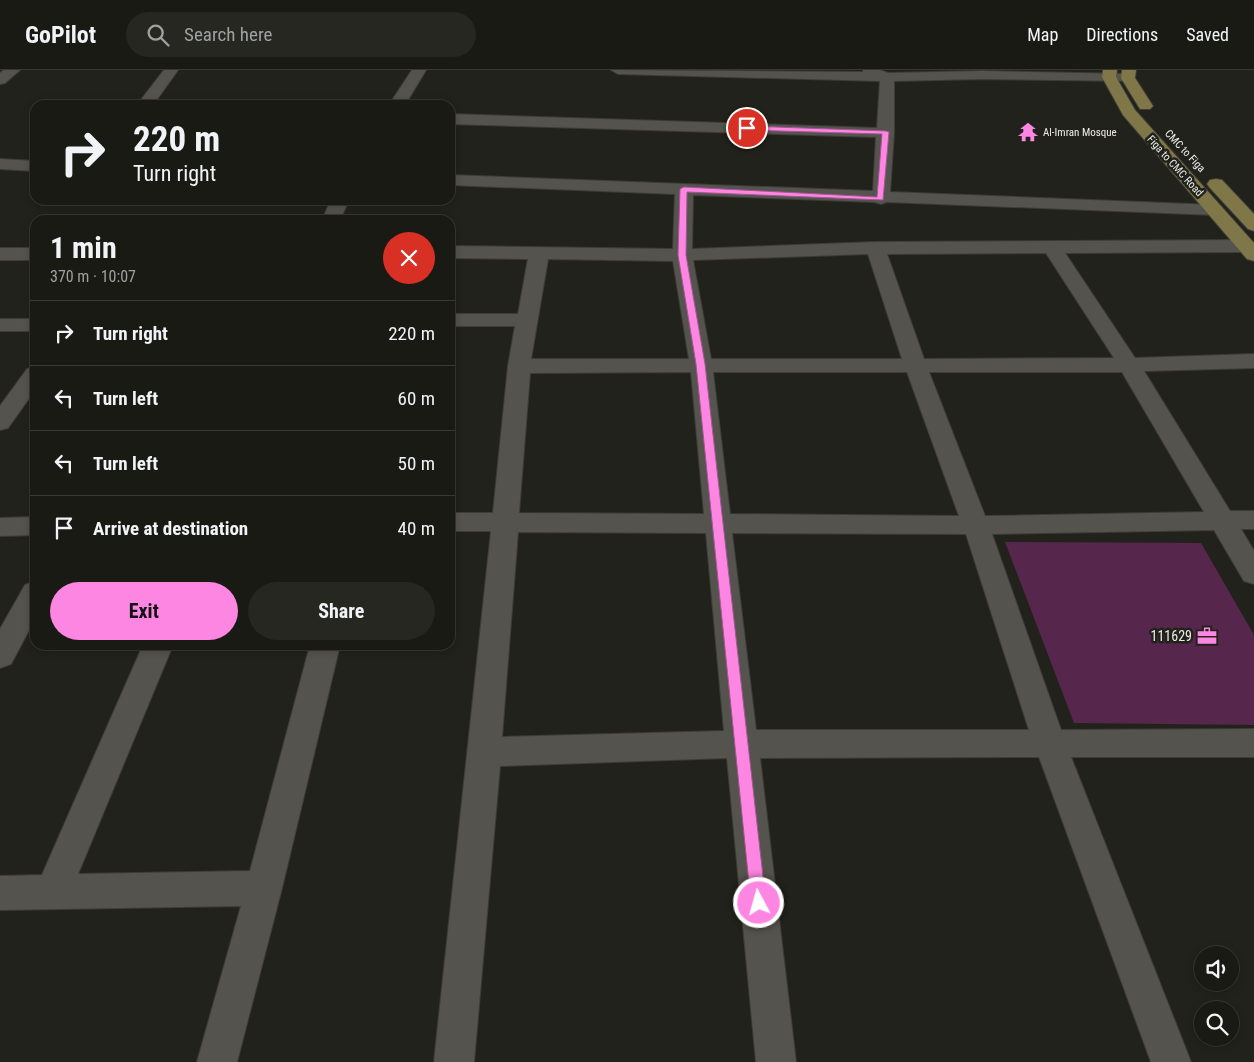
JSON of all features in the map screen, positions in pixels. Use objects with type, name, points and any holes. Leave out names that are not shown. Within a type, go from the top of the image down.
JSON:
[{"type":"main road","name":"Figa to CMC Road","points":[[1109,73],[1128,112],[1250,250]]},
{"type":"main road","name":"CMC to Figa","points":[[1129,74],[1140,100],[1170,135]]},
{"type":"main road","name":"CMC to Figa","points":[[1202,169],[1254,225]]},
{"type":"street","points":[[0,80],[13,70]]},
{"type":"street","points":[[149,100],[171,70]]},
{"type":"street","points":[[400,100],[419,70]]},
{"type":"street","points":[[618,70],[887,76],[985,73],[1129,74]]},
{"type":"street","points":[[866,70],[887,76]]},
{"type":"street","points":[[881,199],[886,132],[887,76]]},
{"type":"street","points":[[455,119],[886,132]]},
{"type":"street","points":[[0,164],[30,166]]},
{"type":"street","points":[[0,183],[17,165]]},
{"type":"street","points":[[455,180],[881,199],[1215,210]]},
{"type":"street","points":[[684,189],[682,255],[701,364],[776,1062]]},
{"type":"street","points":[[876,248],[915,364],[976,525],[1050,744],[1171,1062]]},
{"type":"street","points":[[455,252],[682,255],[876,248],[1250,250]]},
{"type":"street","points":[[1052,248],[1129,365],[1254,574]]},
{"type":"street","points":[[454,1062],[485,752],[503,521],[519,366],[539,253]]},
{"type":"street","points":[[3,259],[30,255]]},
{"type":"street","points":[[455,320],[527,320]]},
{"type":"street","points":[[0,325],[30,325]]},
{"type":"street","points":[[519,366],[701,364],[1129,365],[1254,361]]},
{"type":"street","points":[[0,423],[30,381]]},
{"type":"street","points":[[455,522],[717,525],[976,525],[1254,520]]},
{"type":"street","points":[[0,527],[30,526]]},
{"type":"street","points":[[0,656],[30,601]]},
{"type":"street","points":[[52,894],[156,650]]},
{"type":"street","points":[[218,1062],[324,650]]},
{"type":"street","points":[[485,752],[742,744],[1254,743]]},
{"type":"street","points":[[0,893],[52,894],[264,888]]},
{"type":"shaded area","points":[[1005,542],[1201,543],[1254,635],[1254,725],[1074,723]]},
{"type":"place","name":"Al-Imran Mosque","points":[[1028,132]]},
{"type":"place","name":"111629","points":[[1207,636]]},
{"type":"route","points":[[747,128],[886,132],[881,199],[684,189],[682,255],[701,364],[759,903]]}]
